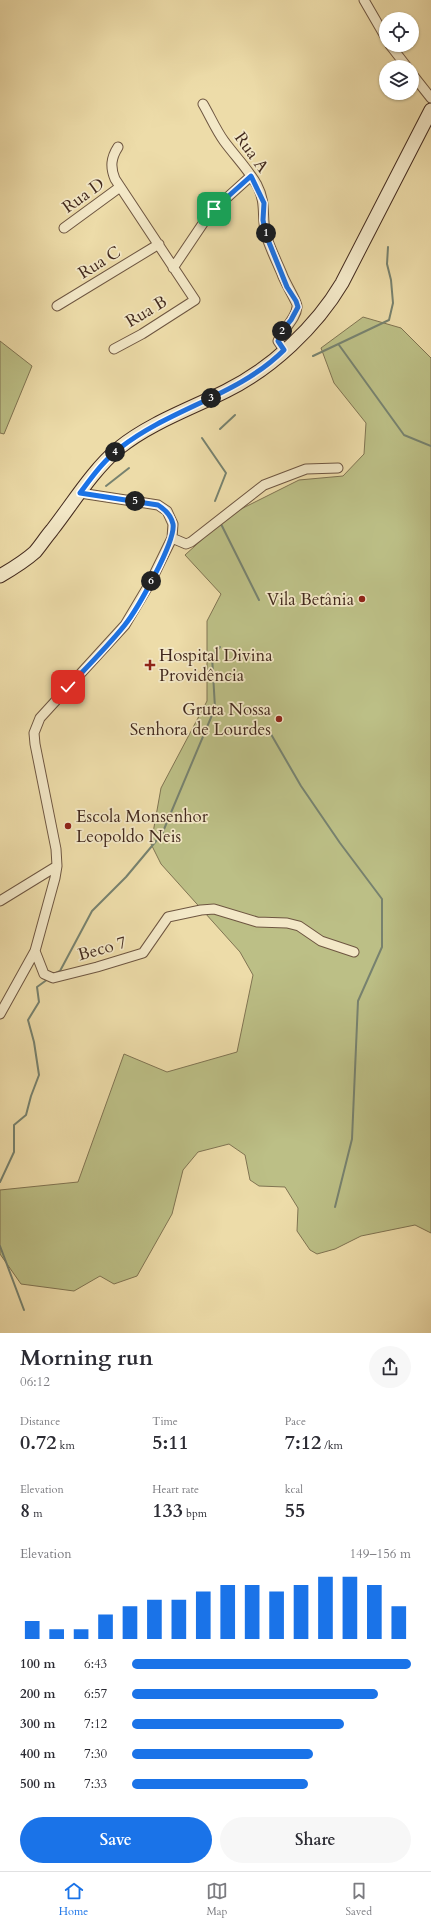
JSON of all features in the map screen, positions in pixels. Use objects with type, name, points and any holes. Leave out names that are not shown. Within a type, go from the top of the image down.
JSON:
[{"type":"main road","points":[[0,576],[15,567],[35,551],[101,465],[120,447],[153,426],[226,391],[265,368],[315,320],[338,290],[431,110]]},
{"type":"street","points":[[364,0],[379,26]]},
{"type":"street","points":[[395,52],[402,60]]},
{"type":"street","points":[[419,83],[431,98]]},
{"type":"street","name":"Rua A","points":[[203,104],[223,140],[251,176],[264,203],[263,220],[266,235],[287,287],[298,307],[291,320],[282,331],[278,341],[284,350]]},
{"type":"street","points":[[118,147],[112,156],[112,170],[120,187],[159,244],[173,268],[210,213],[251,176]]},
{"type":"street","name":"Rua D","points":[[64,228],[120,187]]},
{"type":"street","name":"Rua C","points":[[57,306],[159,244]]},
{"type":"street","name":"Rua B","points":[[114,349],[142,334],[195,300],[173,268]]},
{"type":"street","points":[[172,538],[186,544],[191,542],[264,485],[306,469],[338,468]]},
{"type":"street","points":[[0,1014],[35,951],[57,866],[56,849],[34,733],[40,718],[125,625],[150,583],[172,538],[173,524],[167,511],[158,505],[80,493]]},
{"type":"street","points":[[0,901],[57,866]]},
{"type":"street","name":"Beco 7","points":[[35,951],[44,974],[53,978],[98,967],[143,952],[168,917],[200,910],[214,910],[258,922],[287,923],[299,926],[321,941],[354,952]]},
{"type":"green space","points":[[363,317],[401,328],[431,358],[431,1233],[415,1225],[361,1236],[335,1249],[317,1254],[310,1250],[297,1231],[298,1208],[285,1187],[259,1186],[250,1180],[245,1155],[229,1144],[198,1152],[183,1170],[172,1214],[137,1276],[114,1284],[100,1276],[74,1291],[21,1284],[0,1254],[0,1190],[78,1182],[124,1054],[167,1072],[237,1052],[253,975],[240,952],[161,864],[151,844],[161,788],[207,701],[207,621],[221,594],[185,555],[229,515],[299,480],[343,476],[364,454],[366,423],[334,383],[321,348]]},
{"type":"green space","points":[[0,341],[32,366],[4,434],[0,433]]},
{"type":"waterway","points":[[313,356],[389,320],[393,303],[391,280],[387,264],[388,247]]},
{"type":"waterway","points":[[339,345],[404,435],[431,446]]},
{"type":"waterway","points":[[220,429],[235,415]]},
{"type":"waterway","points":[[202,438],[226,473],[215,501]]},
{"type":"waterway","points":[[106,486],[129,468]]},
{"type":"waterway","points":[[221,524],[259,600]]},
{"type":"waterway","points":[[56,973],[60,971],[92,911],[126,877],[162,834],[215,708],[212,656],[220,647]]},
{"type":"waterway","points":[[268,729],[301,786],[340,843],[382,899],[382,947],[358,1001],[352,1139],[335,1207]]},
{"type":"waterway","points":[[0,1182],[14,1152],[14,1125],[26,1115],[39,1075],[34,1042],[28,1020],[39,1002],[37,987],[48,979]]},
{"type":"waterway","points":[[0,1246],[24,1310]]},
{"type":"place","name":"Vila Betânia","points":[[362,599]]},
{"type":"place","name":"Hospital Divina Providência","points":[[150,665]]},
{"type":"place","name":"Gruta Nossa Senhora de Lourdes","points":[[279,719]]},
{"type":"place","name":"Escola Monsenhor Leopoldo Neis","points":[[68,826]]},
{"type":"route","points":[[68,687],[125,625],[150,583],[172,538],[173,524],[167,511],[158,505],[80,493],[101,465],[120,447],[153,426],[226,391],[265,368],[284,350],[279,345],[278,341],[282,331],[291,320],[298,307],[287,287],[266,235],[263,220],[264,203],[251,176],[214,209]]}]
